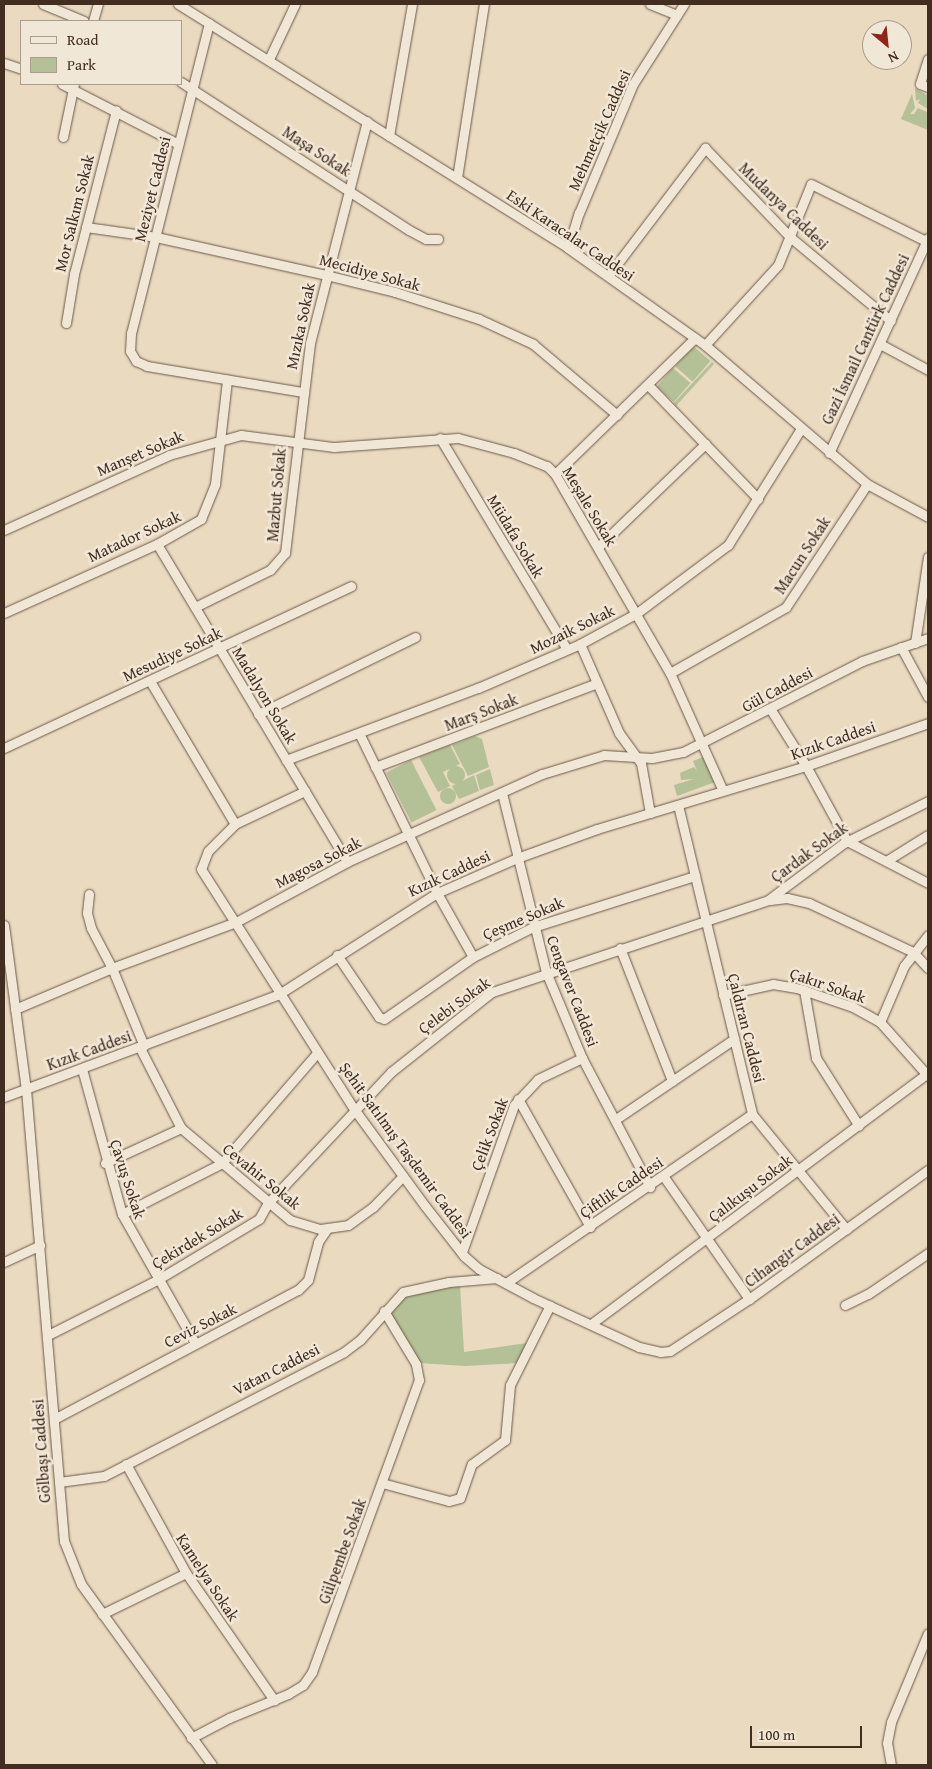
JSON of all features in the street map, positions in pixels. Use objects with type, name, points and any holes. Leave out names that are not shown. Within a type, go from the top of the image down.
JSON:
[{"type":"street","points":[[43,4],[82,20]]},
{"type":"street","points":[[93,20],[98,4]]},
{"type":"street","name":"Eski Karacalar Caddesi","points":[[178,4],[269,59],[568,248],[705,345],[800,430],[867,484],[928,517]]},
{"type":"street","points":[[269,59],[295,4]]},
{"type":"street","points":[[390,136],[412,4]]},
{"type":"street","points":[[457,178],[484,4]]},
{"type":"street","points":[[650,4],[676,15]]},
{"type":"street","name":"Mehmetçik Caddesi","points":[[568,248],[578,213],[633,84],[684,4]]},
{"type":"street","name":"Meziyet Caddesi","points":[[209,23],[130,339],[130,351],[136,361],[147,366],[227,380]]},
{"type":"street","points":[[924,85],[928,59]]},
{"type":"street","points":[[4,63],[20,69]]},
{"type":"street","name":"Maşa Sokak","points":[[182,83],[349,189],[409,230],[426,239],[438,239]]},
{"type":"street","points":[[63,137],[74,86],[178,144]]},
{"type":"street","name":"Mor Salkım Sokak","points":[[66,324],[86,227],[116,110]]},
{"type":"street","name":"Mızıka Sokak","points":[[302,392],[310,343],[326,275],[367,121]]},
{"type":"street","name":"Mudanya Caddesi","points":[[608,276],[705,148],[790,237],[891,321]]},
{"type":"street","points":[[705,345],[771,273],[790,237],[811,184],[928,241]]},
{"type":"street","name":"Mecidiye Sokak","points":[[86,227],[156,237],[395,292],[515,334],[543,351],[618,415]]},
{"type":"street","name":"Gazi İsmail Cantürk Caddesi","points":[[829,453],[928,241]]},
{"type":"street","points":[[555,474],[649,386],[695,338]]},
{"type":"street","points":[[880,344],[928,370]]},
{"type":"street","points":[[227,380],[302,392]]},
{"type":"street","name":"Matador Sokak","points":[[4,613],[157,544],[192,526],[205,513],[215,484],[227,380]]},
{"type":"street","points":[[649,386],[758,499]]},
{"type":"street","name":"Mazbut Sokak","points":[[195,607],[270,570],[282,560],[290,524],[302,392]]},
{"type":"street","name":"Mozaik Sokak","points":[[286,760],[478,688],[580,644],[637,613],[728,545],[800,430]]},
{"type":"street","name":"Manşet Sokak","points":[[4,530],[169,455],[249,434],[296,443]]},
{"type":"street","name":"Meşale Sokak","points":[[296,443],[353,448],[440,438],[474,441],[514,453],[547,466],[555,474],[670,673],[704,743],[723,791]]},
{"type":"street","name":"Müdafa Sokak","points":[[440,438],[567,650]]},
{"type":"street","points":[[598,547],[706,444]]},
{"type":"street","name":"Macun Sokak","points":[[670,673],[786,607],[867,484]]},
{"type":"street","name":"Madalyon Sokak","points":[[157,544],[347,862]]},
{"type":"street","points":[[916,643],[928,557]]},
{"type":"street","name":"Mesudiye Sokak","points":[[4,748],[220,649],[351,586]]},
{"type":"street","points":[[258,714],[415,637]]},
{"type":"street","name":"Gül Caddesi","points":[[637,758],[662,758],[704,743],[771,710],[862,661],[928,638]]},
{"type":"street","points":[[580,644],[619,733],[643,769],[650,813]]},
{"type":"street","points":[[901,647],[928,697]]},
{"type":"street","points":[[150,681],[235,824],[305,791]]},
{"type":"street","name":"Marş Sokak","points":[[375,767],[597,683]]},
{"type":"street","points":[[771,710],[806,766],[847,841],[928,883]]},
{"type":"street","name":"Kızık Caddesi","points":[[4,1097],[142,1047],[279,994],[337,955],[437,893],[517,858],[650,813],[806,766],[928,723]]},
{"type":"street","points":[[358,733],[437,893],[473,957]]},
{"type":"street","name":"Magosa Sokak","points":[[15,1009],[112,968],[236,922],[347,862],[559,768],[595,757],[620,754],[637,758]]},
{"type":"street","name":"Cengaver Caddesi","points":[[502,793],[533,927],[546,972],[582,1058],[616,1119],[650,1187]]},
{"type":"street","name":"Çardak Sokak","points":[[705,919],[768,900],[847,841],[928,801]]},
{"type":"street","name":"Çaldıran Caddesi","points":[[678,805],[752,1114],[846,1229]]},
{"type":"street","name":"Şehit Satılmış Taşdemir Caddesi","points":[[235,824],[208,851],[201,869],[354,1109],[462,1252],[479,1269],[550,1305],[650,1350],[670,1351]]},
{"type":"street","points":[[886,862],[928,835]]},
{"type":"street","name":"Çeşme Sokak","points":[[337,955],[379,1017],[388,1018],[473,957],[533,927],[695,876]]},
{"type":"street","name":"Cevahir Sokak","points":[[89,894],[88,920],[112,968],[142,1047],[181,1128],[268,1204],[290,1220],[326,1230]]},
{"type":"street","points":[[768,900],[787,898],[809,903],[913,952],[928,968]]},
{"type":"street","name":"Çelebi Sokak","points":[[354,1109],[391,1072],[474,1004],[505,986],[705,919]]},
{"type":"street","name":"Gölbaşı Caddesi","points":[[4,925],[26,1090],[66,1550],[77,1578],[212,1765]]},
{"type":"street","points":[[880,1022],[913,952],[928,935]]},
{"type":"street","points":[[620,948],[672,1081]]},
{"type":"street","name":"Çakır Sokak","points":[[723,995],[761,984],[804,990],[853,1007],[880,1022],[928,1075]]},
{"type":"street","points":[[804,990],[816,1058],[859,1126]]},
{"type":"street","points":[[616,1119],[734,1039]]},
{"type":"street","points":[[122,1214],[222,1163],[317,1053]]},
{"type":"street","name":"Çelik Sokak","points":[[462,1252],[518,1099],[538,1079],[582,1058]]},
{"type":"street","name":"Çavuş Sokak","points":[[82,1069],[105,1163],[122,1214],[157,1280],[195,1343]]},
{"type":"street","name":"Çalıkuşu Sokak","points":[[591,1324],[928,1075]]},
{"type":"street","points":[[518,1099],[590,1227]]},
{"type":"street","name":"Çekirdek Sokak","points":[[48,1335],[157,1280],[259,1219],[268,1204],[354,1109]]},
{"type":"street","name":"Çiftlik Caddesi","points":[[506,1283],[664,1178],[752,1114]]},
{"type":"street","points":[[105,1163],[181,1128]]},
{"type":"street","name":"Cihangir Caddesi","points":[[670,1351],[749,1299],[927,1173]]},
{"type":"street","points":[[326,1230],[356,1221],[403,1176]]},
{"type":"street","points":[[664,1178],[749,1299]]},
{"type":"street","name":"Ceviz Sokak","points":[[54,1419],[298,1290],[308,1280],[318,1242],[326,1230]]},
{"type":"street","points":[[4,1262],[40,1244]]},
{"type":"street","points":[[845,1305],[868,1294],[928,1253]]},
{"type":"street","name":"Vatan Caddesi","points":[[59,1482],[94,1479],[344,1352],[360,1340],[397,1296],[413,1288],[464,1280],[497,1278]]},
{"type":"street","points":[[382,1483],[454,1501],[460,1498],[472,1464],[506,1440],[510,1385],[550,1305]]},
{"type":"street","name":"Gülpembe Sokak","points":[[191,1738],[229,1718],[274,1700],[303,1685],[312,1672],[382,1483],[419,1373],[384,1311]]},
{"type":"street","name":"Kamelya Sokak","points":[[126,1464],[186,1573],[274,1700]]},
{"type":"street","points":[[102,1614],[186,1573]]},
{"type":"street","points":[[891,1765],[887,1743],[889,1727],[928,1633]]},
{"type":"green space","points":[[915,88],[928,96],[928,109],[918,103],[920,99],[916,101]]},
{"type":"green space","points":[[912,94],[915,108],[910,114],[914,114],[918,108],[927,112],[928,130],[901,119]]},
{"type":"green space","points":[[693,346],[710,361],[693,381],[675,366]]},
{"type":"green space","points":[[712,362],[714,364],[676,406],[674,403]]},
{"type":"green space","points":[[673,368],[690,383],[674,402],[657,387]]},
{"type":"green space","points":[[475,736],[482,739],[489,767],[468,776],[452,745]]},
{"type":"green space","points":[[450,745],[460,764],[443,772],[450,786],[438,792],[419,757]]},
{"type":"green space","points":[[705,756],[715,782],[677,796],[674,785],[694,779],[681,780],[680,773],[694,767],[697,771],[693,761]]},
{"type":"green space","points":[[411,760],[436,810],[411,823],[386,773]]},
{"type":"green space","points":[[456,766],[462,769],[465,775],[462,781],[456,784],[450,781],[447,775],[450,769]]},
{"type":"green space","points":[[490,769],[494,785],[480,790],[476,775]]},
{"type":"green space","points":[[474,775],[479,791],[459,799],[452,786]]},
{"type":"green space","points":[[448,788],[456,796],[448,804],[440,796]]},
{"type":"green space","points":[[460,1286],[464,1352],[527,1343],[517,1363],[465,1366],[419,1363],[390,1314],[391,1307],[408,1293]]}]
